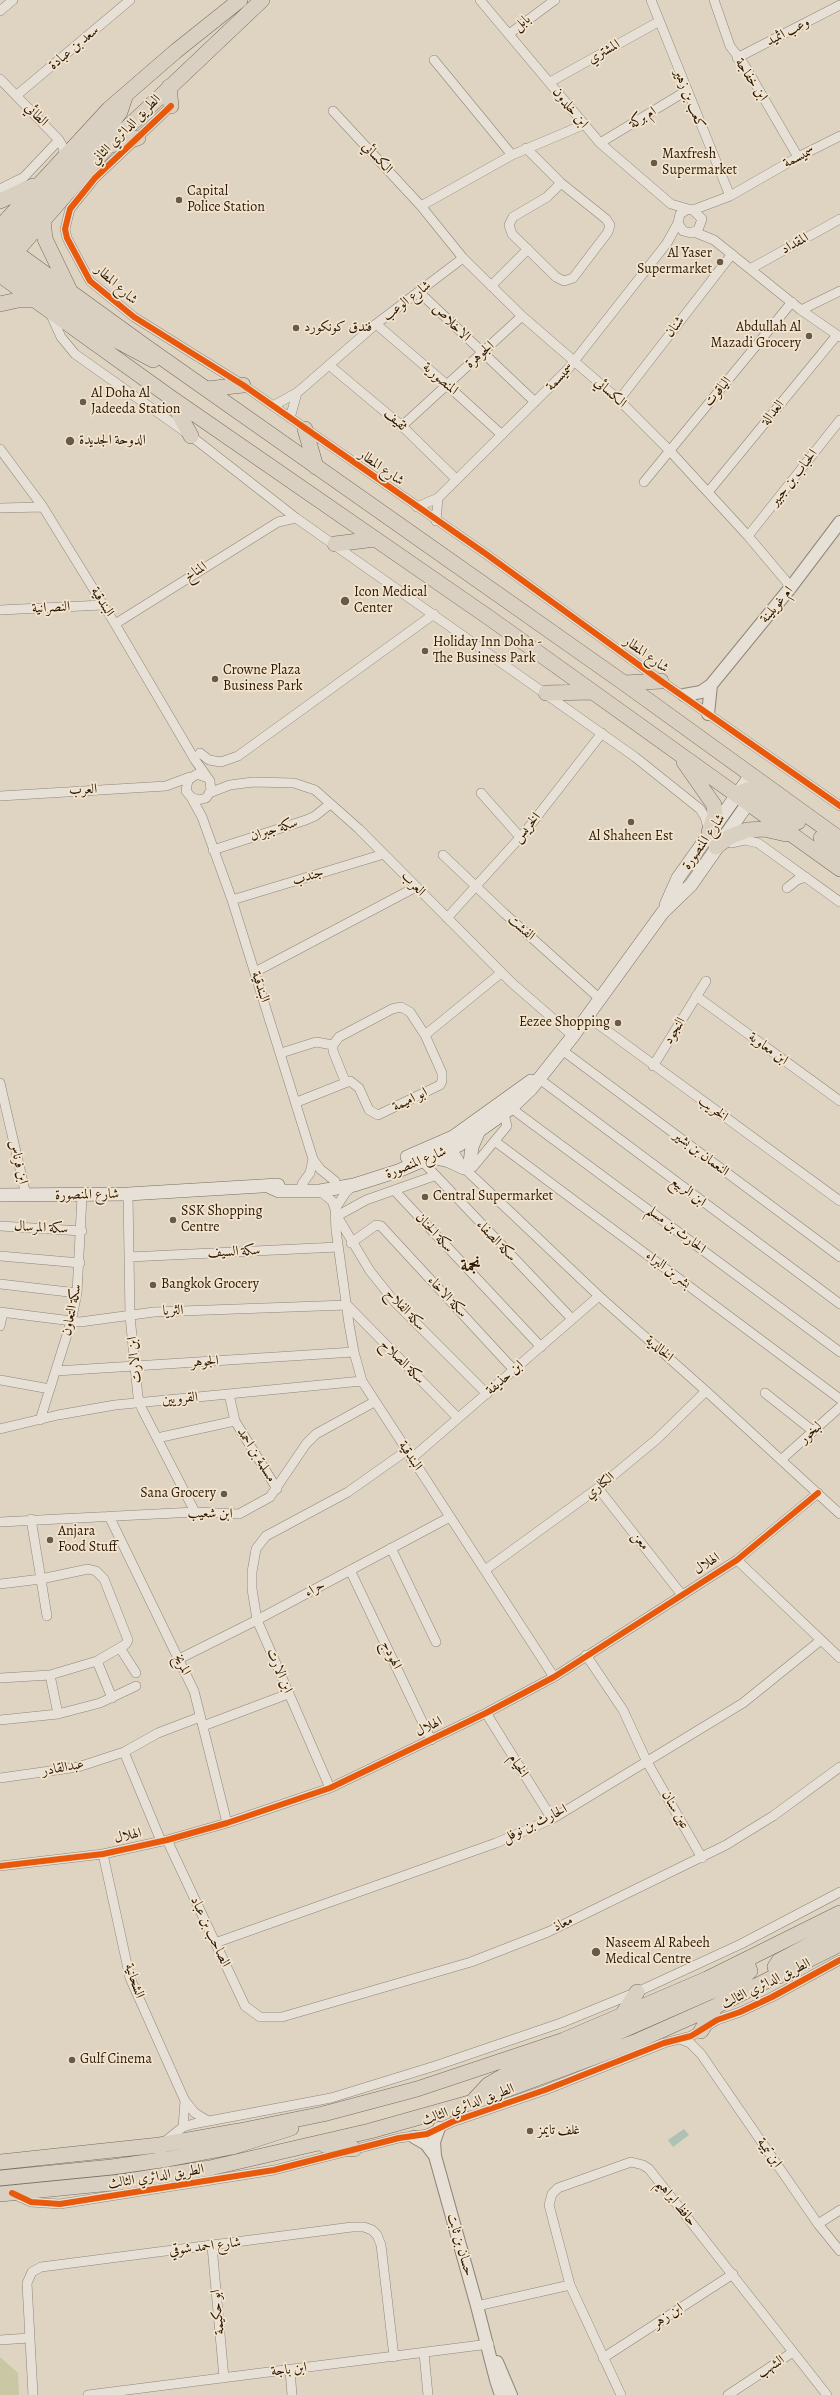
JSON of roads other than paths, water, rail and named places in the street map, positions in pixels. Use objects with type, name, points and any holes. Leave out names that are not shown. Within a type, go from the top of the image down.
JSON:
[{"type":"main road","name":"الطريق الدائري الثاني","points":[[0,227],[63,156],[126,94],[240,0]]},
{"type":"main road","name":"الطريق الدائري الثاني","points":[[3,256],[43,220],[108,146],[262,0]]},
{"type":"main road","points":[[169,87],[171,106]]},
{"type":"main road","points":[[3,256],[111,124],[122,108],[126,94]]},
{"type":"main road","points":[[108,146],[138,138]]},
{"type":"main road","points":[[0,201],[39,183]]},
{"type":"main road","points":[[43,220],[47,243],[72,293]]},
{"type":"main road","points":[[3,256],[72,293],[178,370],[624,684],[838,862],[840,880]]},
{"type":"main road","points":[[3,256],[35,300],[170,397],[375,539],[670,747],[840,839]]},
{"type":"main road","points":[[3,256],[110,337],[134,352],[178,370]]},
{"type":"main road","points":[[0,304],[18,300],[35,300]]},
{"type":"main road","points":[[207,389],[243,385]]},
{"type":"main road","points":[[170,397],[191,436]]},
{"type":"main road","points":[[305,429],[316,467]]},
{"type":"main road","points":[[335,544],[375,539]]},
{"type":"main road","points":[[624,684],[661,681]]},
{"type":"main road","points":[[546,693],[593,692]]},
{"type":"main road","points":[[670,747],[690,769],[712,799],[715,815],[709,832]]},
{"type":"main road","points":[[751,790],[791,835]]},
{"type":"main road","name":"شارع المنصورة","points":[[664,916],[678,878],[709,832],[751,790]]},
{"type":"main road","name":"شارع المنصورة","points":[[0,1195],[82,1196],[270,1187],[335,1181],[393,1164],[478,1133],[508,1111],[531,1089],[664,916],[691,884],[751,790]]},
{"type":"main road","points":[[716,847],[734,834],[751,829],[764,829],[791,835],[838,862]]},
{"type":"main road","name":"شارع المنصورة","points":[[270,1187],[279,1192],[320,1191],[354,1185],[398,1171],[427,1159],[452,1143],[524,1084],[538,1078]]},
{"type":"main road","points":[[427,1159],[449,1160],[469,1166],[472,1147],[478,1133]]},
{"type":"main road","points":[[779,1976],[775,1967],[779,1961],[837,1920],[840,1908]]},
{"type":"main road","name":"الطريق الدائري الثالث","points":[[0,2162],[160,2145],[323,2114],[492,2065],[564,2040],[707,1979],[837,1920]]},
{"type":"main road","name":"الطريق الدائري الثالث","points":[[6,2194],[122,2182],[188,2171],[370,2131],[473,2102],[635,2042],[779,1976],[840,1944]]},
{"type":"main road","points":[[473,2102],[488,2085],[507,2074],[612,2035],[742,1978],[750,1971],[746,1960]]},
{"type":"main road","points":[[622,2015],[637,1992]]},
{"type":"main road","points":[[701,2031],[716,2006]]},
{"type":"main road","points":[[0,2178],[112,2167],[232,2147],[281,2132],[323,2114]]},
{"type":"main road","points":[[315,2144],[354,2149]]},
{"type":"street","points":[[0,11],[13,0]]},
{"type":"street","name":"سعد بن عبادة","points":[[17,95],[130,0]]},
{"type":"street","name":"ابن خلدون","points":[[480,0],[550,82],[583,125],[600,143],[671,204],[691,209]]},
{"type":"street","name":"بابل","points":[[509,34],[555,0]]},
{"type":"street","name":"كعب بن زهير","points":[[650,0],[730,196]]},
{"type":"street","name":"ابن خفاجة","points":[[714,0],[730,46],[737,58],[745,66],[798,157]]},
{"type":"street","name":"وعب اثميد","points":[[737,58],[840,5]]},
{"type":"street","name":"المشتري","points":[[550,82],[658,22]]},
{"type":"street","points":[[434,60],[512,155]]},
{"type":"street","name":"الطائي","points":[[0,79],[59,140],[64,149],[63,156]]},
{"type":"street","name":"ام بركة","points":[[600,143],[686,91]]},
{"type":"street","name":"شارع المطار","points":[[171,106],[95,178],[70,208],[65,229],[70,246],[84,272],[98,288],[134,317],[243,385],[436,521],[486,554],[661,681],[684,695],[708,714],[840,806]]},
{"type":"street","name":"الكسائي","points":[[333,111],[421,206],[464,258],[522,316],[573,362],[619,400],[670,451],[709,492],[792,587]]},
{"type":"street","points":[[421,206],[512,155],[583,125]]},
{"type":"street","name":"سميسمة","points":[[691,209],[717,203],[798,157],[840,136]]},
{"type":"street","points":[[0,189],[24,176],[59,140]]},
{"type":"street","points":[[529,147],[548,171],[608,222],[610,228],[573,278],[564,281],[556,277],[510,230],[510,220],[512,216],[547,197],[560,182]]},
{"type":"street","name":"سميسمة","points":[[702,220],[717,203]]},
{"type":"street","name":"ابن خلدون","points":[[671,204],[678,221]]},
{"type":"street","points":[[714,240],[702,220],[691,209],[680,214],[678,221],[680,227],[714,240],[801,310],[839,336]]},
{"type":"street","name":"المقداد","points":[[750,269],[840,219]]},
{"type":"street","points":[[691,232],[701,226],[702,220]]},
{"type":"street","name":"سميسمة","points":[[417,507],[438,498],[535,402],[573,362],[667,243],[678,221]]},
{"type":"street","name":"سميسمة","points":[[667,243],[691,232]]},
{"type":"street","points":[[492,286],[528,249]]},
{"type":"street","name":"شنان","points":[[619,400],[732,254]]},
{"type":"street","name":"شارع الوعب","points":[[273,406],[298,392],[376,324],[464,258]]},
{"type":"street","points":[[801,310],[840,291]]},
{"type":"street","name":"الاخلاص","points":[[419,292],[535,402]]},
{"type":"street","name":"الياقوت","points":[[644,482],[792,302]]},
{"type":"street","points":[[49,310],[61,337],[75,354],[191,436],[296,518],[546,693],[659,775],[700,809],[705,817],[709,832]]},
{"type":"street","name":"الجوهرة","points":[[402,426],[446,384],[483,353],[522,316]]},
{"type":"street","name":"المنصورية","points":[[376,324],[446,384],[502,435]]},
{"type":"street","name":"العدالة","points":[[709,492],[839,336]]},
{"type":"street","name":"ثقيف","points":[[329,365],[402,426],[456,479]]},
{"type":"street","points":[[290,418],[298,392]]},
{"type":"street","name":"الحباب بن جبير","points":[[748,536],[840,420]]},
{"type":"street","name":"البندقية","points":[[0,449],[43,506],[198,757],[208,779]]},
{"type":"street","points":[[436,521],[438,498]]},
{"type":"street","points":[[278,522],[280,505]]},
{"type":"street","points":[[0,508],[43,506]]},
{"type":"street","name":"المناخ","points":[[116,624],[278,522],[296,518]]},
{"type":"street","name":"ام غويلينة","points":[[684,695],[701,692],[711,685],[792,587],[840,523]]},
{"type":"street","name":"النصرانية","points":[[0,610],[103,605]]},
{"type":"street","points":[[208,796],[198,800],[188,794],[186,783],[192,776],[198,757],[215,761],[227,761],[238,756],[434,614]]},
{"type":"street","points":[[708,714],[711,685]]},
{"type":"street","name":"الخريس","points":[[447,918],[520,837],[602,733]]},
{"type":"street","points":[[192,776],[208,779],[208,796],[202,817]]},
{"type":"street","name":"العرب","points":[[0,796],[166,786],[192,776]]},
{"type":"street","name":"العرب","points":[[208,779],[230,785]]},
{"type":"street","name":"العرب","points":[[208,796],[230,785],[253,782],[294,783],[314,790],[384,854],[501,972],[573,1036]]},
{"type":"street","name":"العرب","points":[[166,786],[188,794]]},
{"type":"street","points":[[481,793],[520,837]]},
{"type":"street","name":"البندقية","points":[[188,794],[202,817],[232,900],[297,1102],[313,1159],[320,1169],[335,1181]]},
{"type":"street","name":"سكة جبران","points":[[213,850],[306,820],[319,813],[330,804]]},
{"type":"street","points":[[716,847],[739,840],[758,843],[840,902]]},
{"type":"street","name":"جندب","points":[[232,900],[384,854]]},
{"type":"street","name":"الفشت","points":[[443,855],[600,999]]},
{"type":"street","points":[[786,888],[797,880],[806,877]]},
{"type":"street","points":[[255,972],[416,887]]},
{"type":"street","points":[[425,1035],[501,972]]},
{"type":"street","name":"النجود","points":[[653,1066],[706,980]]},
{"type":"street","name":"ابن معاوية","points":[[696,996],[840,1101]]},
{"type":"street","name":"ابو اميمة","points":[[333,1045],[338,1037],[396,1007],[406,1009],[410,1012],[425,1035],[442,1073],[442,1081],[435,1088],[378,1115],[369,1110],[355,1083],[346,1081]]},
{"type":"street","name":"الخريب","points":[[587,1016],[653,1066],[840,1201]]},
{"type":"street","points":[[281,1053],[316,1042],[333,1045],[346,1081],[297,1102]]},
{"type":"street","name":"النعمان بن بشير","points":[[562,1050],[840,1257]]},
{"type":"street","name":"ابن الربيع","points":[[538,1078],[840,1304]]},
{"type":"street","name":"ابن فرناس","points":[[0,1083],[26,1195]]},
{"type":"street","points":[[469,1166],[496,1142],[507,1126],[508,1111]]},
{"type":"street","name":"الحارث بن مسلم","points":[[508,1111],[840,1352]]},
{"type":"street","name":"بشر بن البراء","points":[[496,1142],[840,1399]]},
{"type":"street","name":"الخالدية","points":[[452,1143],[480,1181],[599,1296],[782,1459],[840,1514]]},
{"type":"street","points":[[302,1184],[310,1173],[313,1159]]},
{"type":"street","name":"سكة الصفاء","points":[[427,1159],[434,1176],[572,1319]]},
{"type":"street","name":"شارع المنصورة","points":[[336,1212],[434,1176]]},
{"type":"street","points":[[336,1212],[346,1192],[354,1185]]},
{"type":"street","name":"سكة الحنان","points":[[394,1190],[541,1347]]},
{"type":"street","points":[[320,1191],[332,1202],[336,1212]]},
{"type":"street","name":"ابن الارت","points":[[128,1194],[130,1316],[140,1402],[195,1512]]},
{"type":"street","name":"سكة التعاون","points":[[40,1420],[71,1322],[77,1293],[82,1231],[82,1196]]},
{"type":"street","name":"البندقية","points":[[336,1212],[338,1247],[354,1352],[362,1381],[374,1402],[554,1677]]},
{"type":"street","name":"سكة الفلاح","points":[[336,1212],[351,1243],[370,1271],[394,1301],[487,1394]]},
{"type":"street","name":"سكة الاخاء","points":[[351,1243],[379,1225],[514,1370]]},
{"type":"street","name":"سكة المرسال","points":[[0,1226],[82,1231]]},
{"type":"street","name":"سكة السيف","points":[[129,1257],[338,1247]]},
{"type":"street","points":[[0,1256],[80,1263]]},
{"type":"street","points":[[0,1284],[77,1293]]},
{"type":"street","name":"ابن حذيفة","points":[[256,1549],[266,1536],[348,1492],[409,1455],[487,1394],[599,1296]]},
{"type":"street","name":"الثريا","points":[[2,1312],[71,1322],[162,1311],[347,1305]]},
{"type":"street","name":"سكة الصلاح","points":[[347,1305],[458,1418]]},
{"type":"street","points":[[0,1326],[2,1312]]},
{"type":"street","name":"الجوهر","points":[[56,1371],[354,1352]]},
{"type":"street","points":[[0,1380],[50,1389]]},
{"type":"street","name":"القرويين","points":[[0,1429],[74,1412],[140,1402],[362,1381]]},
{"type":"street","name":"الكناري","points":[[485,1570],[598,1488],[657,1440],[706,1391]]},
{"type":"street","name":"مسلمة بن احمد","points":[[229,1394],[235,1420],[277,1489]]},
{"type":"street","points":[[765,1394],[813,1431]]},
{"type":"street","name":"ابن شعيب","points":[[0,1522],[30,1519],[195,1512],[240,1514],[270,1497],[277,1489],[306,1444],[316,1434],[374,1402]]},
{"type":"street","name":"لبخور","points":[[782,1459],[840,1407]]},
{"type":"street","name":"مسلمة بن احمد","points":[[157,1438],[235,1420]]},
{"type":"street","name":"معن","points":[[598,1488],[682,1595]]},
{"type":"street","name":"الهلال","points":[[0,1866],[103,1854],[164,1840],[227,1823],[330,1788],[486,1713],[554,1677],[586,1655],[737,1560],[818,1494]]},
{"type":"street","name":"المريخ","points":[[109,1516],[194,1691],[227,1823]]},
{"type":"street","name":"حراء","points":[[179,1659],[257,1620],[450,1516]]},
{"type":"street","points":[[30,1519],[47,1616]]},
{"type":"street","points":[[391,1548],[436,1642]]},
{"type":"street","name":"ابن الارت","points":[[256,1549],[252,1572],[252,1589],[257,1620],[330,1788]]},
{"type":"street","name":"الهلال","points":[[737,1560],[840,1658]]},
{"type":"street","points":[[0,1584],[40,1579],[88,1569],[96,1571],[104,1579],[127,1636],[126,1644],[97,1661],[50,1675],[0,1678]]},
{"type":"street","name":"الهودج","points":[[350,1570],[431,1740]]},
{"type":"street","name":"الحارث بن نوفل","points":[[215,1942],[496,1843],[552,1819],[647,1762],[756,1693],[821,1640]]},
{"type":"street","points":[[120,1648],[136,1673]]},
{"type":"street","points":[[586,1655],[623,1710],[647,1762]]},
{"type":"street","points":[[97,1661],[112,1698]]},
{"type":"street","points":[[50,1675],[58,1714]]},
{"type":"street","points":[[0,1720],[58,1714],[112,1698],[136,1686]]},
{"type":"street","name":"عبدالقادر","points":[[0,1778],[78,1767],[124,1752],[158,1733],[202,1722],[288,1694]]},
{"type":"street","name":"الخيام","points":[[486,1713],[552,1819]]},
{"type":"street","points":[[124,1752],[164,1840]]},
{"type":"street","name":"عين سنان","points":[[647,1762],[702,1858]]},
{"type":"street","name":"معاذ","points":[[260,2017],[282,2017],[471,1962],[548,1932],[702,1858],[767,1820],[840,1768]]},
{"type":"street","name":"الصاحب بن عباد","points":[[164,1840],[245,2006],[260,2017]]},
{"type":"street","name":"الشحانية","points":[[103,1854],[130,1978],[186,2101],[195,2113],[208,2121]]},
{"type":"street","points":[[160,2145],[183,2127],[339,2095],[554,2025],[637,1992],[741,1944],[840,1892]]},
{"type":"street","name":"الطريق الدائري الثالث","points":[[6,2194],[30,2202],[60,2204],[274,2170],[399,2138],[427,2134],[452,2122],[552,2087],[664,2042],[680,2039],[701,2031],[717,2020],[740,2012],[772,1997],[840,1960]]},
{"type":"street","points":[[701,2031],[701,2054]]},
{"type":"street","name":"ابن تيمية","points":[[680,2039],[690,2043],[701,2054],[818,2224],[840,2251]]},
{"type":"street","points":[[183,2127],[186,2101]]},
{"type":"street","name":"حسان بن ثابت","points":[[439,2128],[434,2142],[435,2156],[502,2395]]},
{"type":"street","name":"حسان بن ثابت","points":[[414,2136],[426,2144],[435,2156]]},
{"type":"street","name":"حافظ ابراهيم","points":[[621,2395],[570,2284],[550,2214],[549,2199],[558,2188],[631,2162],[643,2165],[649,2169],[733,2274],[826,2395]]},
{"type":"street","points":[[818,2224],[840,2210]]},
{"type":"street","name":"شارع احمد شوقي","points":[[33,2395],[27,2284],[32,2272],[41,2267],[352,2227],[364,2227],[372,2230],[377,2235],[381,2245],[394,2357]]},
{"type":"street","name":"ابو حكيمة","points":[[212,2246],[224,2378]]},
{"type":"street","name":"ابن زهر","points":[[603,2358],[733,2274]]},
{"type":"street","points":[[477,2306],[570,2284]]},
{"type":"street","points":[[0,2340],[29,2338]]},
{"type":"street","name":"حسان بن ثابت","points":[[486,2341],[511,2395]]},
{"type":"street","name":"ابن باجة","points":[[88,2395],[424,2353],[486,2341]]},
{"type":"street","name":"الشهب","points":[[728,2395],[793,2352]]},
{"type":"street","points":[[424,2353],[428,2395]]},
{"type":"street","points":[[290,2370],[292,2395]]},
{"type":"place","name":"Maxfresh Supermarket","points":[[654,163]]},
{"type":"place","name":"Capital Police Station","points":[[179,200]]},
{"type":"place","name":"Al Yaser Supermarket","points":[[720,262]]},
{"type":"place","name":"فندق كونكورد","points":[[296,328]]},
{"type":"place","name":"Abdullah Al Mazadi Grocery","points":[[809,336]]},
{"type":"place","name":"Al Doha Al Jadeeda Station","points":[[83,402]]},
{"type":"place","name":"الدوحة الجديدة","points":[[70,441]]},
{"type":"place","name":"Icon Medical Center","points":[[345,601]]},
{"type":"place","name":"Holiday Inn Doha - The Business Park","points":[[425,651]]},
{"type":"place","name":"Crowne Plaza Business Park","points":[[215,679]]},
{"type":"place","name":"Al Shaheen Est","points":[[631,822]]},
{"type":"place","name":"Eezee Shopping","points":[[618,1023]]},
{"type":"place","name":"Central Supermarket","points":[[425,1197]]},
{"type":"place","name":"SSK Shopping Centre","points":[[173,1220]]},
{"type":"place","name":"Bangkok Grocery","points":[[153,1285]]},
{"type":"place","name":"Sana Grocery","points":[[224,1494]]},
{"type":"place","name":"Anjara Food Stuff","points":[[50,1540]]},
{"type":"place","name":"Naseem Al Rabeeh Medical Centre","points":[[596,1952]]},
{"type":"place","name":"Gulf Cinema","points":[[72,2060]]},
{"type":"place","name":"غلف تايمز","points":[[530,2131]]},
{"type":"district","name":"نجمة","points":[[471,1267]]}]
